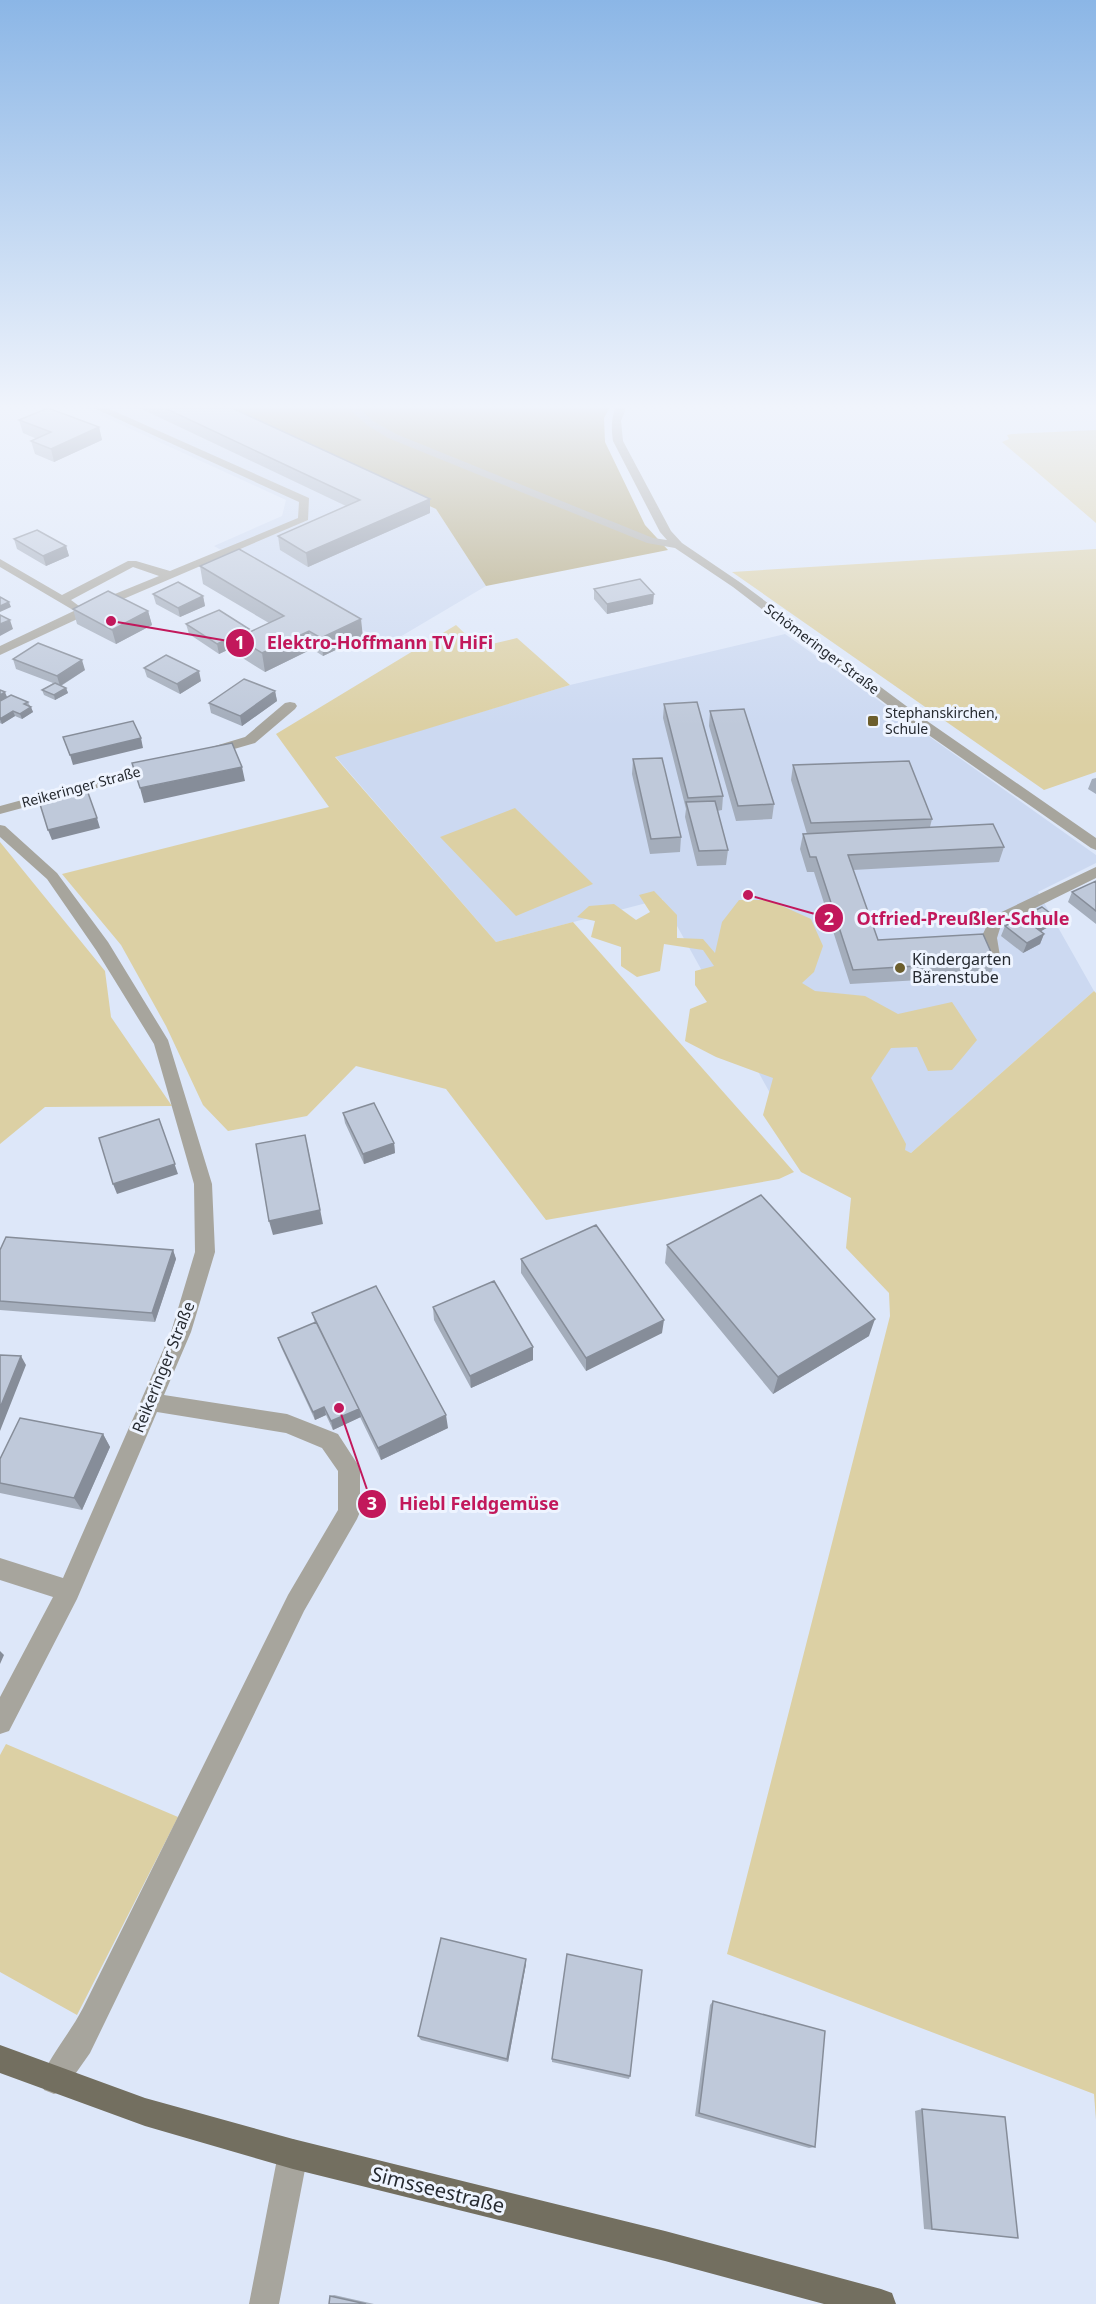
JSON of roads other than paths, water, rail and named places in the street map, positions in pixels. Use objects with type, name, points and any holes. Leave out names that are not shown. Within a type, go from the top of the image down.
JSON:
[{"type":"main road","name":"Simsseestraße","points":[[0,2059],[145,2112],[293,2154],[665,2246],[881,2304]]},
{"type":"street","points":[[0,651],[82,612],[303,520],[304,511]]},
{"type":"street","points":[[576,511],[651,541],[678,545]]},
{"type":"street","name":"Schömeringer Straße","points":[[655,511],[666,532],[678,545],[746,592],[912,717],[1096,846]]},
{"type":"street","points":[[0,562],[82,612]]},
{"type":"street","points":[[63,599],[132,563],[169,575]]},
{"type":"street","points":[[199,755],[250,740],[290,706]]},
{"type":"street","name":"Reikeringer Straße","points":[[0,810],[177,761]]},
{"type":"street","name":"Reikeringer Straße","points":[[0,828],[52,876],[102,946],[162,1044],[203,1184],[206,1252],[181,1332],[69,1591],[0,1722]]},
{"type":"street","points":[[992,956],[987,940],[989,931],[996,921],[1096,872]]},
{"type":"street","points":[[54,2080],[80,2043],[93,2018],[296,1603],[349,1512],[349,1468],[330,1441],[287,1424],[150,1402]]},
{"type":"street","points":[[0,1569],[69,1591]]},
{"type":"street","points":[[264,2304],[293,2154]]},
{"type":"place","name":"Elektro-Hoffmann TV HiFi","points":[[111,621]]},
{"type":"place","name":"Stephanskirchen, Schule","points":[[873,721]]},
{"type":"place","name":"Otfried-Preußler-Schule","points":[[748,895]]},
{"type":"place","name":"Kindergarten Bärenstube","points":[[900,968]]},
{"type":"place","name":"Hiebl Feldgemüse","points":[[339,1408]]}]
